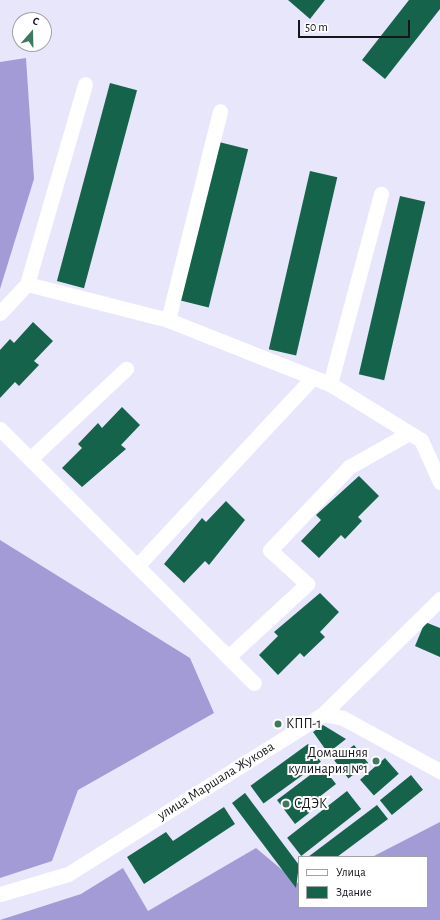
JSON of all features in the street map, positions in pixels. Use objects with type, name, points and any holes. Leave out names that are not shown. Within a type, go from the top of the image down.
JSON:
[{"type":"street","points":[[0,313],[27,284],[85,84]]},
{"type":"street","points":[[168,320],[220,111]]},
{"type":"street","points":[[330,384],[381,194]]},
{"type":"street","points":[[27,284],[168,320],[330,384],[422,440],[440,482]]},
{"type":"street","points":[[30,459],[126,369]]},
{"type":"street","points":[[137,566],[313,377]]},
{"type":"street","points":[[0,429],[254,683]]},
{"type":"street","points":[[228,657],[307,584],[270,550],[349,467],[409,433]]},
{"type":"street","name":"улица Маршала Жукова","points":[[0,894],[68,874],[323,714],[440,599]]},
{"type":"street","points":[[323,714],[343,718],[440,771]]},
{"type":"shaded area","points":[[26,58],[34,179],[0,289],[0,62]]},
{"type":"shaded area","points":[[0,540],[190,658],[214,713],[78,790],[52,861],[0,878]]},
{"type":"shaded area","points":[[440,822],[440,920],[0,920],[81,894],[123,868],[148,911],[256,848],[298,883],[298,908],[428,908],[428,856],[374,856]]},
{"type":"building","points":[[288,0],[325,0],[310,19]]},
{"type":"building","points":[[409,0],[440,0],[440,9],[385,79],[362,60]]},
{"type":"building","points":[[110,83],[137,90],[84,288],[57,281]]},
{"type":"building","points":[[219,142],[248,149],[209,307],[180,300]]},
{"type":"building","points":[[310,171],[337,177],[296,356],[269,349]]},
{"type":"building","points":[[400,196],[425,202],[384,380],[359,374]]},
{"type":"building","points":[[33,322],[53,341],[34,361],[39,365],[19,386],[15,382],[0,398],[0,350],[10,339],[14,343]]},
{"type":"building","points":[[122,407],[140,425],[121,445],[126,449],[82,487],[62,468],[82,448],[78,444],[98,423],[102,428]]},
{"type":"building","points":[[359,476],[379,496],[358,517],[362,521],[345,539],[341,535],[319,558],[301,541],[321,520],[316,515]]},
{"type":"building","points":[[226,501],[245,520],[209,565],[205,561],[184,583],[164,564],[202,518],[206,522]]},
{"type":"building","points":[[320,593],[339,612],[320,632],[325,637],[304,657],[300,653],[278,675],[259,655],[278,636],[274,632]]},
{"type":"building","points":[[425,622],[440,628],[440,657],[415,646]]},
{"type":"building","points":[[323,725],[346,739],[328,753],[313,732]]},
{"type":"building","points":[[308,744],[321,762],[263,804],[251,786]]},
{"type":"building","points":[[354,745],[368,763],[348,779],[334,760]]},
{"type":"building","points":[[385,758],[399,774],[374,795],[360,780]]},
{"type":"building","points":[[322,766],[336,784],[305,808],[309,813],[295,824],[277,800]]},
{"type":"building","points":[[411,775],[423,790],[392,815],[380,800]]},
{"type":"building","points":[[347,791],[361,809],[301,856],[287,838]]},
{"type":"building","points":[[245,793],[298,864],[296,888],[232,803]]},
{"type":"building","points":[[377,805],[388,819],[338,856],[309,856]]},
{"type":"building","points":[[224,807],[235,824],[144,884],[127,857],[166,832],[173,841]]},
{"type":"place","name":"КПП-1","points":[[278,724]]},
{"type":"place","name":"Домашняя кулинария №1","points":[[376,761]]},
{"type":"place","name":"СДЭК","points":[[286,804]]}]
